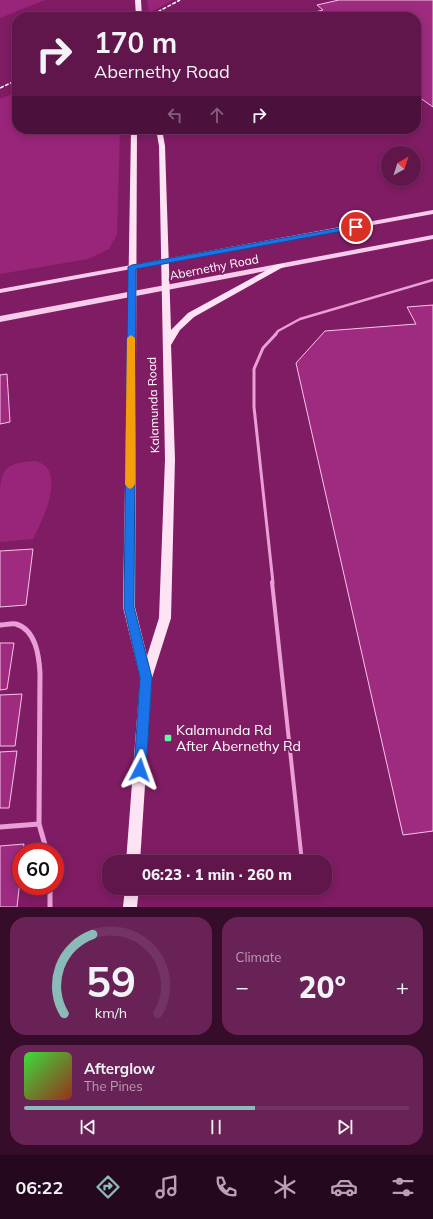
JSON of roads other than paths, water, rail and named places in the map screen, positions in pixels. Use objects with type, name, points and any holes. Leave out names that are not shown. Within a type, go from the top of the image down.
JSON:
[{"type":"main road","points":[[138,0],[139,12]]},
{"type":"main road","name":"Kalamunda Road","points":[[134,134],[129,607],[146,678]]},
{"type":"main road","name":"Kalamunda Road","points":[[133,855],[146,678],[165,618],[170,459],[162,146],[160,134]]},
{"type":"main road","name":"Abernethy Road","points":[[0,291],[433,212]]},
{"type":"main road","name":"Abernethy Road","points":[[0,319],[433,237]]},
{"type":"main road","points":[[167,345],[172,333],[191,315],[281,266]]},
{"type":"main road","points":[[130,907],[131,895]]},
{"type":"street","points":[[0,625],[16,624],[30,634],[38,652],[40,673],[39,824],[44,843]]},
{"type":"street","points":[[0,827],[39,824]]},
{"type":"street","points":[[50,895],[50,907]]},
{"type":"lane","points":[[301,855],[254,407],[254,369],[263,348],[278,331],[300,319],[433,280]]},
{"type":"railway","points":[[157,12],[180,0]]},
{"type":"railway","points":[[0,88],[12,82]]},
{"type":"place","name":"Kalamunda Rd After Abernethy Rd","points":[[168,738]]}]
